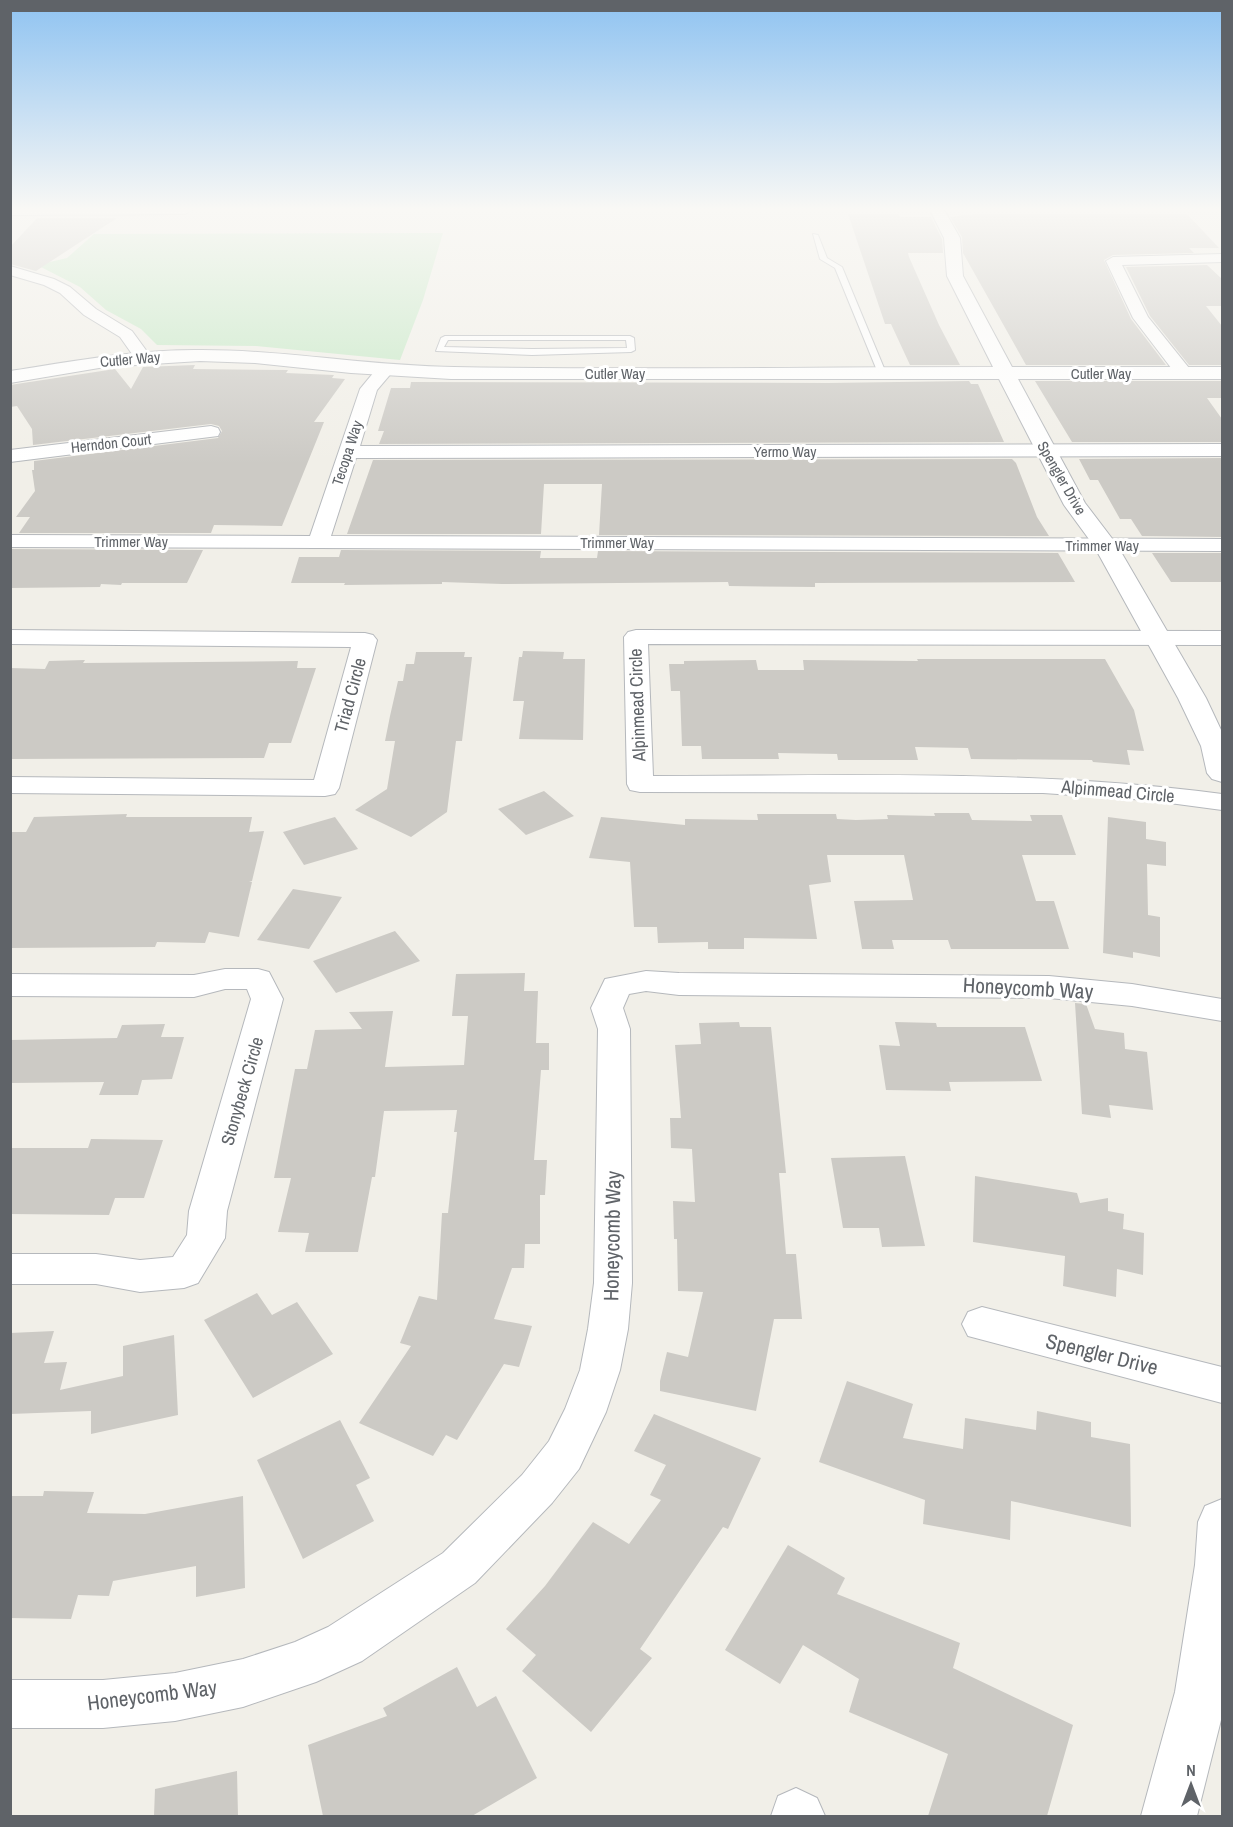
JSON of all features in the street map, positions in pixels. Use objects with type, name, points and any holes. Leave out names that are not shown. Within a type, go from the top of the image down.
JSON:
[{"type":"street","points":[[69,293],[90,312],[126,334],[143,357]]},
{"type":"street","name":"Spengler Drive","points":[[964,293],[1074,505],[1105,545],[1192,698],[1215,746],[1222,773]]},
{"type":"street","points":[[1129,293],[1141,318],[1184,373]]},
{"type":"street","name":"Cutler Way","points":[[10,377],[76,365],[143,357],[237,356],[385,370],[538,373],[1222,373]]},
{"type":"street","name":"Tecopa Way","points":[[319,541],[369,389],[385,370]]},
{"type":"street","name":"Herndon Court","points":[[10,456],[211,432]]},
{"type":"street","name":"Yermo Way","points":[[347,452],[1222,450]]},
{"type":"street","name":"Trimmer Way","points":[[10,541],[1222,545]]},
{"type":"street","name":"Triad Circle","points":[[10,637],[365,640],[326,788],[10,785]]},
{"type":"street","name":"Alpinmead Circle","points":[[1158,639],[636,637],[639,784],[1043,785],[1147,792],[1222,802]]},
{"type":"street","points":[[1158,639],[1222,638]]},
{"type":"street","name":"Stonybeck Circle","points":[[10,985],[194,986],[225,979],[258,979],[267,999],[208,1211],[206,1238],[184,1272],[140,1276],[96,1269],[10,1269]]},
{"type":"street","name":"Honeycomb Way","points":[[10,1704],[103,1704],[175,1697],[243,1683],[299,1665],[345,1644],[459,1568],[537,1489],[564,1455],[585,1412],[600,1370],[608,1329],[613,1283],[614,1029],[607,1008],[615,986],[646,981],[691,984],[1009,985],[1132,995],[1222,1010]]},
{"type":"street","name":"Spengler Drive","points":[[982,1324],[1222,1385]]},
{"type":"street","points":[[1168,1816],[1202,1692],[1220,1565],[1222,1522]]},
{"type":"lane","points":[[849,293],[882,373]]},
{"type":"lane","points":[[445,338],[630,338],[631,350],[532,352],[439,349],[445,338]]},
{"type":"lane","points":[[530,338],[538,373]]},
{"type":"green space","points":[[87,293],[425,293],[400,360],[256,346],[157,345],[141,329],[106,310]]},
{"type":"building","points":[[875,293],[925,293],[960,365],[910,365],[891,324],[885,324]]},
{"type":"building","points":[[986,293],[1119,293],[1131,319],[1166,365],[1026,365]]},
{"type":"building","points":[[1139,293],[1222,293],[1222,306],[1206,306],[1222,326],[1222,365],[1189,365],[1150,316]]},
{"type":"building","points":[[195,365],[193,369],[288,370],[286,373],[334,375],[332,378],[345,379],[314,422],[324,422],[282,526],[214,525],[211,533],[19,533],[30,517],[16,517],[35,491],[32,470],[34,470],[34,461],[218,438],[222,431],[219,426],[211,424],[33,445],[32,429],[17,406],[10,407],[10,385],[115,369],[131,389],[143,367]]},
{"type":"building","points":[[969,381],[971,384],[978,384],[1004,442],[379,444],[384,431],[378,431],[391,388],[410,388],[411,382]]},
{"type":"building","points":[[1035,381],[1222,381],[1222,398],[1207,398],[1222,419],[1222,442],[1072,442]]},
{"type":"building","points":[[1222,458],[1222,537],[1142,536],[1131,519],[1120,519],[1098,480],[1090,480],[1079,459]]},
{"type":"building","points":[[1012,459],[1016,463],[1037,517],[1049,536],[599,535],[602,484],[544,484],[541,534],[347,534],[373,460]]},
{"type":"building","points":[[10,549],[203,550],[187,583],[122,583],[121,585],[101,584],[100,587],[10,588]]},
{"type":"building","points":[[341,550],[541,551],[540,558],[597,558],[598,551],[1058,553],[1075,582],[815,583],[815,587],[729,586],[728,582],[502,584],[442,582],[442,584],[344,585],[345,583],[291,583],[299,557],[339,557]]},
{"type":"building","points":[[1152,553],[1222,553],[1222,582],[1171,582]]},
{"type":"building","points":[[523,651],[564,652],[563,659],[585,659],[583,740],[519,739],[524,701],[513,701],[519,657],[522,657]]},
{"type":"building","points":[[416,652],[465,652],[464,657],[472,657],[462,741],[456,741],[447,812],[411,837],[355,810],[387,789],[395,741],[385,741],[390,716],[398,681],[403,681],[406,664],[414,664]]},
{"type":"building","points":[[917,659],[1105,659],[1134,710],[1144,751],[1127,750],[1130,765],[1093,762],[1092,760],[971,759],[968,748],[915,747],[918,760],[838,760],[837,754],[778,753],[779,759],[702,759],[701,746],[682,746],[680,691],[671,691],[669,664],[684,664],[684,661],[756,660],[758,670],[804,670],[803,660],[918,661]]},
{"type":"building","points":[[85,660],[83,663],[298,661],[297,668],[316,668],[291,743],[269,743],[264,758],[10,759],[10,668],[45,669],[49,661]]},
{"type":"building","points":[[544,791],[574,816],[526,835],[498,809]]},
{"type":"building","points":[[934,813],[969,813],[972,820],[1032,821],[1030,815],[1062,815],[1076,855],[1022,855],[1036,901],[1054,901],[1069,949],[951,949],[948,940],[892,940],[894,949],[862,949],[854,901],[913,900],[904,855],[827,855],[831,882],[809,885],[817,939],[744,938],[744,949],[708,949],[708,942],[658,943],[657,927],[634,927],[630,862],[589,858],[601,817],[685,825],[685,819],[758,820],[757,814],[836,814],[837,819],[856,820],[888,819],[887,815],[935,816]]},
{"type":"building","points":[[127,814],[126,817],[252,817],[249,832],[264,831],[252,881],[249,881],[252,882],[239,937],[209,932],[205,943],[157,942],[155,947],[10,948],[10,832],[26,832],[34,817]]},
{"type":"building","points":[[335,817],[358,849],[304,865],[283,832]]},
{"type":"building","points":[[1108,817],[1146,822],[1146,839],[1166,842],[1166,866],[1147,864],[1148,915],[1160,917],[1160,957],[1133,952],[1133,958],[1103,953]]},
{"type":"building","points":[[293,889],[342,897],[309,949],[257,940]]},
{"type":"building","points":[[395,931],[420,961],[336,993],[313,961]]},
{"type":"building","points":[[525,973],[524,991],[538,991],[536,1043],[549,1043],[549,1070],[541,1070],[534,1160],[547,1160],[545,1195],[540,1195],[540,1244],[525,1244],[524,1268],[512,1268],[494,1319],[532,1326],[519,1367],[504,1364],[457,1440],[446,1435],[433,1456],[359,1423],[411,1346],[400,1343],[419,1296],[437,1300],[442,1213],[448,1213],[457,1132],[454,1132],[457,1110],[384,1111],[375,1177],[372,1177],[358,1252],[305,1252],[309,1233],[278,1232],[291,1178],[274,1178],[295,1069],[307,1069],[315,1030],[362,1029],[349,1012],[393,1011],[385,1067],[464,1065],[468,1016],[452,1016],[456,974]]},
{"type":"building","points":[[1075,1003],[1086,1004],[1095,1029],[1124,1033],[1125,1049],[1147,1052],[1153,1110],[1109,1105],[1111,1118],[1082,1114]]},
{"type":"building","points":[[739,1022],[740,1027],[771,1027],[786,1173],[779,1173],[786,1254],[796,1254],[802,1319],[774,1319],[756,1411],[660,1391],[667,1352],[688,1357],[703,1292],[678,1291],[677,1239],[674,1239],[673,1201],[695,1202],[692,1149],[671,1148],[670,1118],[681,1118],[675,1045],[701,1044],[699,1023]]},
{"type":"building","points":[[895,1022],[936,1023],[937,1027],[1025,1027],[1042,1081],[949,1082],[951,1091],[886,1090],[879,1045],[900,1046]]},
{"type":"building","points":[[165,1024],[161,1037],[184,1037],[172,1079],[142,1080],[138,1095],[99,1095],[104,1082],[10,1083],[10,1040],[117,1038],[122,1025]]},
{"type":"building","points":[[91,1139],[163,1140],[144,1198],[115,1198],[109,1215],[10,1214],[10,1148],[88,1148]]},
{"type":"building","points":[[905,1156],[925,1246],[882,1247],[879,1228],[843,1228],[831,1158]]},
{"type":"building","points":[[975,1176],[1077,1193],[1080,1203],[1108,1198],[1108,1211],[1124,1214],[1123,1229],[1144,1233],[1143,1275],[1117,1269],[1116,1297],[1063,1286],[1065,1256],[973,1242]]},
{"type":"building","points":[[257,1293],[272,1315],[297,1302],[333,1354],[253,1398],[204,1320]]},
{"type":"building","points":[[54,1331],[44,1363],[67,1362],[60,1390],[123,1376],[123,1346],[174,1335],[178,1415],[91,1434],[91,1411],[10,1414],[10,1333]]},
{"type":"building","points":[[847,1381],[913,1404],[903,1438],[963,1449],[965,1418],[1036,1430],[1037,1411],[1091,1422],[1091,1437],[1130,1444],[1131,1527],[1011,1501],[1010,1540],[923,1524],[925,1500],[819,1462]]},
{"type":"building","points":[[654,1414],[761,1458],[728,1529],[723,1527],[640,1649],[652,1658],[591,1732],[522,1671],[536,1655],[506,1629],[545,1586],[593,1522],[629,1544],[661,1500],[650,1495],[666,1465],[634,1451]]},
{"type":"building","points":[[340,1420],[370,1478],[356,1485],[374,1521],[303,1559],[257,1460]]},
{"type":"building","points":[[44,1491],[94,1492],[87,1513],[145,1514],[243,1496],[245,1588],[196,1597],[196,1566],[113,1581],[109,1596],[78,1595],[71,1619],[10,1618],[10,1496],[43,1496]]},
{"type":"building","points":[[788,1545],[845,1578],[837,1594],[960,1643],[953,1668],[1073,1725],[1047,1816],[928,1816],[948,1754],[849,1712],[859,1679],[803,1645],[780,1684],[725,1650]]},
{"type":"building","points":[[457,1667],[477,1707],[496,1696],[537,1778],[472,1816],[323,1816],[308,1745],[387,1716],[383,1708]]},
{"type":"building","points":[[237,1771],[238,1816],[154,1816],[155,1789]]}]
